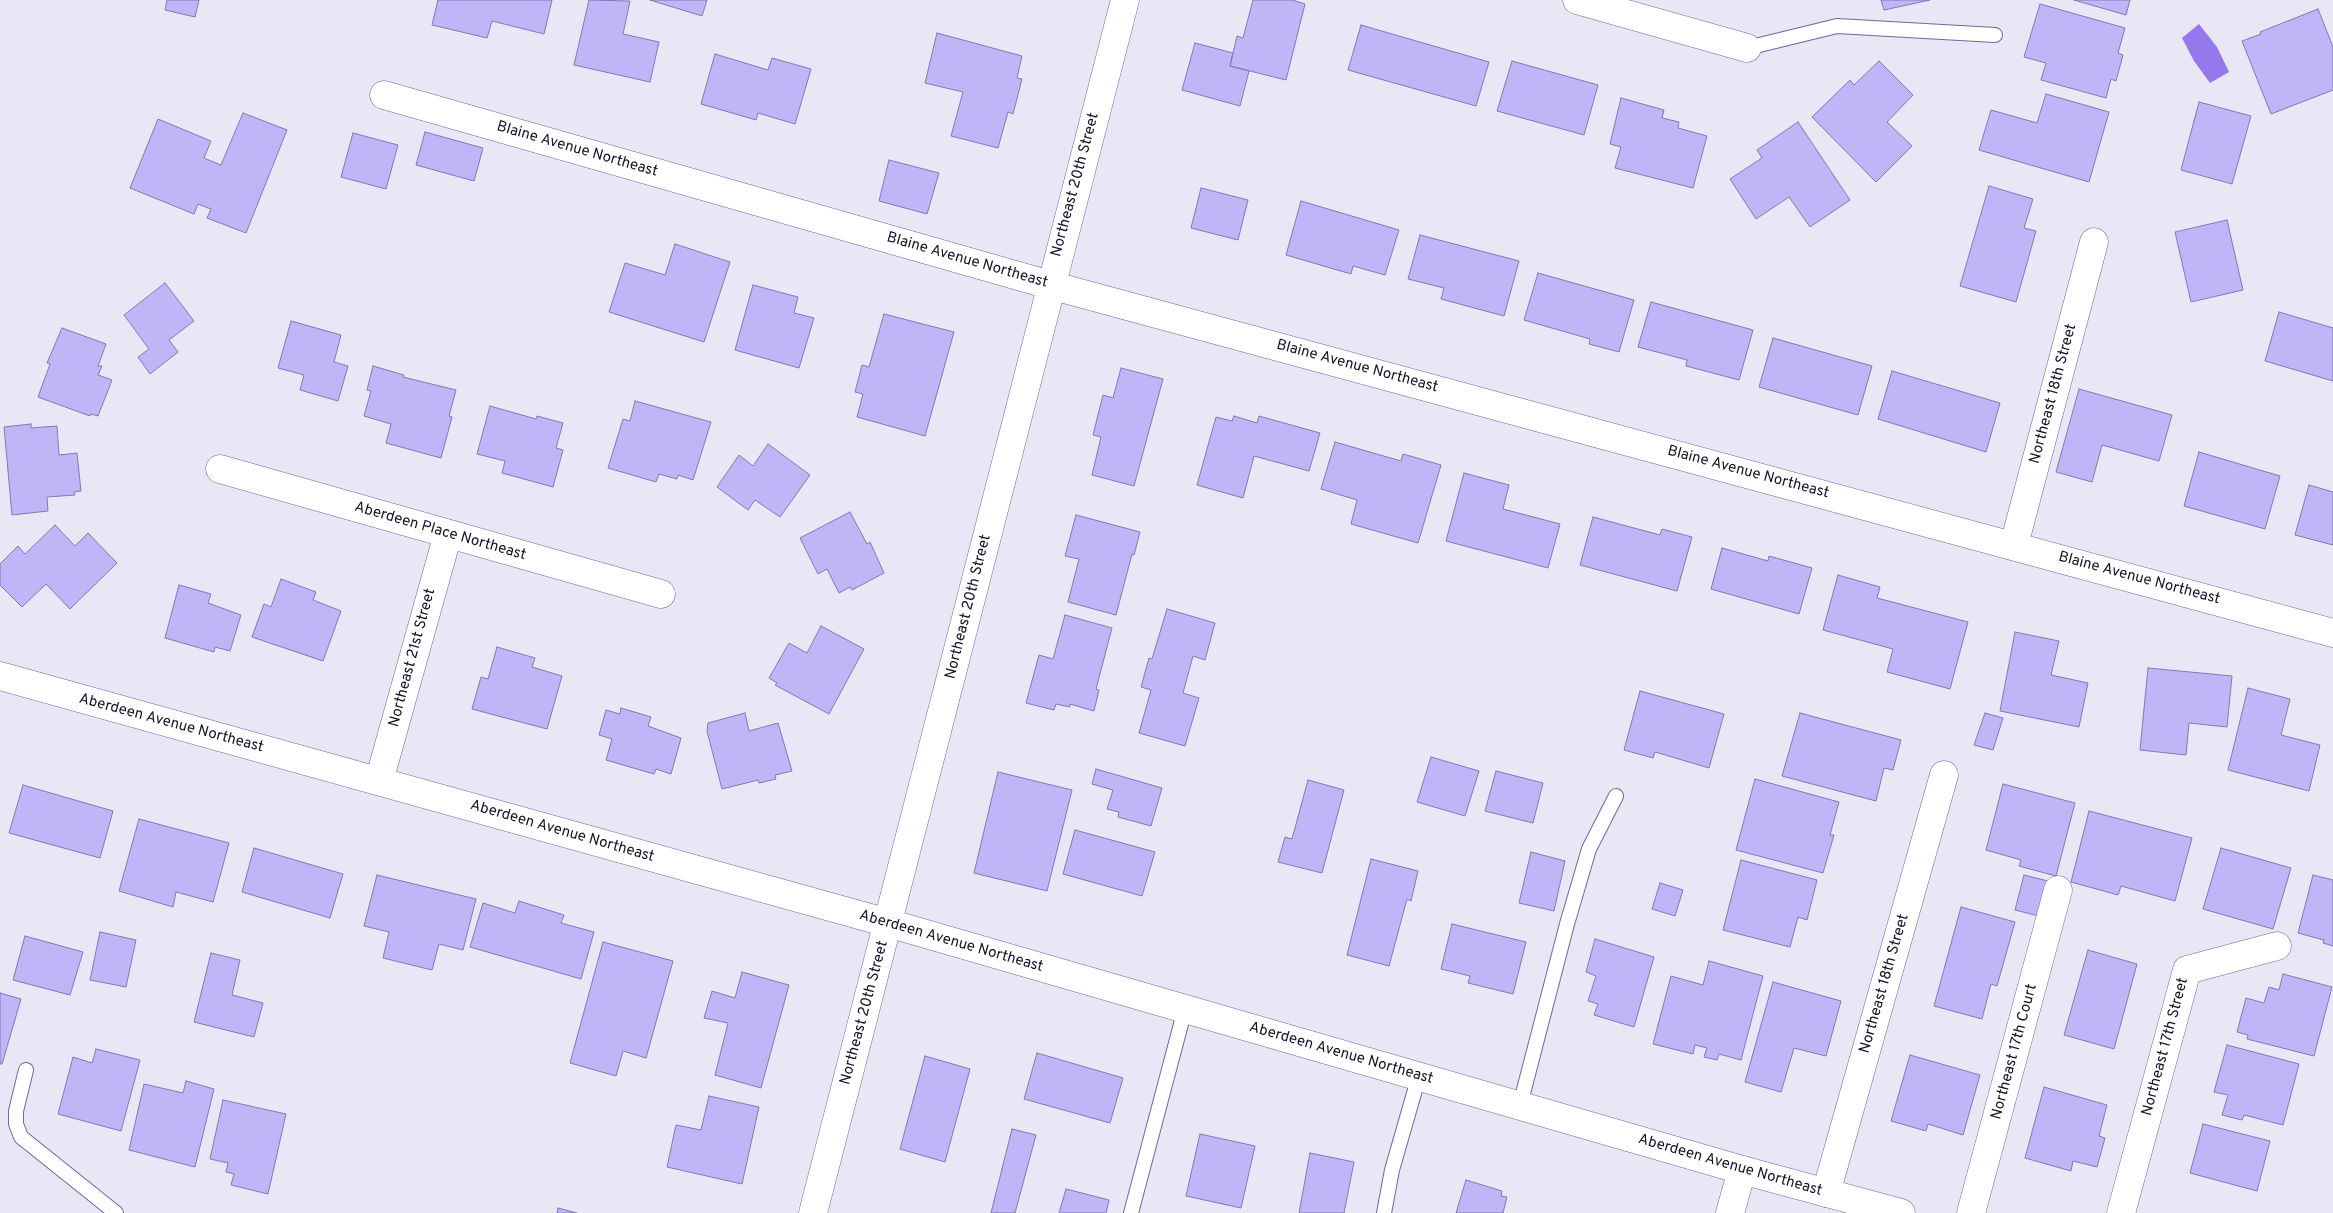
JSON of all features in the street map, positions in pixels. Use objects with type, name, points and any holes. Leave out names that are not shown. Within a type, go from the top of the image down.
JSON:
[{"type":"street","name":"Northeast 20th Street","points":[[813,1213],[1050,284],[1125,0]]},
{"type":"street","points":[[1577,0],[1747,48]]},
{"type":"street","name":"Blaine Avenue Northeast","points":[[384,95],[1050,284],[2333,633]]},
{"type":"street","name":"Northeast 18th Street","points":[[2014,545],[2094,242]]},
{"type":"street","name":"Aberdeen Place Northeast","points":[[220,469],[661,594]]},
{"type":"street","name":"Northeast 21st Street","points":[[379,781],[448,534]]},
{"type":"street","name":"Aberdeen Avenue Northeast","points":[[0,676],[888,924],[1742,1170],[1901,1213]]},
{"type":"street","name":"Northeast 18th Street","points":[[1826,1193],[1944,775]]},
{"type":"street","name":"Northeast 17th Court","points":[[1971,1213],[2058,890]]},
{"type":"street","name":"Northeast 17th Street","points":[[2121,1213],[2187,970],[2277,946]]},
{"type":"street","points":[[1730,1213],[1742,1170]]},
{"type":"lane","points":[[1747,48],[1837,26],[1994,35]]},
{"type":"lane","points":[[1520,1106],[1567,924],[1589,849],[1616,796]]},
{"type":"lane","points":[[1131,1213],[1185,1009]]},
{"type":"lane","points":[[26,1070],[16,1112],[16,1124],[21,1138],[116,1213]]},
{"type":"lane","points":[[1384,1213],[1392,1170],[1419,1076]]},
{"type":"shaded area","points":[[2199,24],[2217,47],[2229,72],[2210,83],[2194,61],[2182,38]]},
{"type":"building","points":[[167,0],[199,0],[195,17],[165,10]]},
{"type":"building","points":[[438,0],[552,0],[544,34],[492,21],[487,38],[432,25]]},
{"type":"building","points":[[589,0],[630,1],[623,34],[659,42],[650,82],[574,65]]},
{"type":"building","points":[[650,0],[707,0],[702,16]]},
{"type":"building","points":[[1253,0],[1292,0],[1305,4],[1286,80],[1230,66],[1237,36],[1243,38]]},
{"type":"building","points":[[1881,0],[1930,0],[1884,10]]},
{"type":"building","points":[[2074,0],[2130,0],[2126,15]]},
{"type":"building","points":[[2040,4],[2125,28],[2118,53],[2123,55],[2116,81],[2111,79],[2106,98],[2041,80],[2046,63],[2024,57]]},
{"type":"building","points":[[2318,9],[2333,47],[2333,90],[2271,114],[2242,41]]},
{"type":"building","points":[[1361,25],[1489,62],[1476,106],[1348,70]]},
{"type":"building","points":[[937,33],[1022,56],[1017,78],[1022,79],[1013,114],[1008,112],[998,148],[951,136],[963,92],[925,83]]},
{"type":"building","points":[[1195,43],[1233,53],[1230,66],[1249,71],[1240,106],[1182,90]]},
{"type":"building","points":[[715,54],[768,70],[772,58],[811,69],[795,124],[758,113],[756,120],[701,104]]},
{"type":"building","points":[[1512,61],[1598,85],[1584,135],[1497,111]]},
{"type":"building","points":[[1879,61],[1913,95],[1887,122],[1912,146],[1876,182],[1812,117],[1850,80],[1854,85]]},
{"type":"building","points":[[2046,94],[2109,112],[2089,182],[1979,150],[1991,110],[2037,123]]},
{"type":"building","points":[[1621,98],[1664,110],[1662,118],[1679,122],[1678,128],[1707,136],[1693,188],[1615,168],[1621,147],[1610,144]]},
{"type":"building","points":[[2199,102],[2251,116],[2232,184],[2181,170]]},
{"type":"building","points":[[243,113],[287,130],[246,233],[207,218],[211,209],[198,204],[194,214],[130,188],[158,119],[211,141],[204,158],[221,165]]},
{"type":"building","points":[[1798,122],[1850,200],[1810,227],[1789,197],[1756,219],[1730,179],[1762,158],[1757,150]]},
{"type":"building","points":[[425,132],[483,148],[474,181],[416,165]]},
{"type":"building","points":[[353,133],[398,145],[386,189],[341,177]]},
{"type":"building","points":[[889,160],[939,173],[927,214],[879,201]]},
{"type":"building","points":[[1989,186],[2033,199],[2024,228],[2036,231],[2016,302],[1960,286]]},
{"type":"building","points":[[1201,188],[1248,200],[1238,240],[1191,228]]},
{"type":"building","points":[[1301,201],[1399,230],[1385,275],[1353,266],[1351,274],[1286,255]]},
{"type":"building","points":[[2227,220],[2243,290],[2191,302],[2175,232]]},
{"type":"building","points":[[1420,235],[1519,261],[1504,316],[1441,299],[1444,288],[1408,279]]},
{"type":"building","points":[[675,244],[730,262],[704,342],[609,312],[625,263],[665,275]]},
{"type":"building","points":[[1538,273],[1634,300],[1619,352],[1589,344],[1590,339],[1524,320]]},
{"type":"building","points":[[165,283],[194,321],[169,340],[178,352],[150,374],[138,357],[149,349],[124,315]]},
{"type":"building","points":[[753,285],[798,297],[794,313],[814,318],[799,368],[735,350]]},
{"type":"building","points":[[1651,302],[1753,330],[1739,380],[1686,366],[1687,360],[1638,347]]},
{"type":"building","points":[[2279,312],[2333,328],[2333,381],[2265,361]]},
{"type":"building","points":[[884,314],[954,332],[925,436],[857,417],[863,394],[855,392],[862,365],[869,367]]},
{"type":"building","points":[[291,321],[341,335],[334,362],[348,366],[338,401],[300,390],[304,375],[278,368]]},
{"type":"building","points":[[62,328],[106,344],[98,366],[102,366],[98,375],[112,380],[98,416],[91,414],[90,416],[38,397],[50,364],[47,363]]},
{"type":"building","points":[[1773,338],[1872,366],[1858,415],[1759,387]]},
{"type":"building","points":[[373,366],[404,375],[403,377],[456,390],[449,416],[452,417],[441,458],[386,443],[391,424],[364,416],[371,391],[367,390]]},
{"type":"building","points":[[1121,368],[1163,379],[1134,486],[1092,475],[1101,437],[1093,435],[1103,395],[1113,398]]},
{"type":"building","points":[[1892,371],[2000,403],[1986,452],[1878,419]]},
{"type":"building","points":[[2079,389],[2172,415],[2159,461],[2102,445],[2092,482],[2056,472]]},
{"type":"building","points":[[635,401],[711,422],[693,480],[678,475],[677,479],[659,474],[656,482],[608,468],[623,419],[630,421]]},
{"type":"building","points":[[490,406],[536,419],[537,416],[563,423],[556,448],[563,450],[553,487],[502,473],[505,461],[477,454]]},
{"type":"building","points":[[1234,416],[1257,423],[1259,416],[1320,433],[1309,471],[1254,456],[1243,498],[1197,485],[1216,417],[1232,421]]},
{"type":"building","points":[[31,424],[31,428],[57,426],[59,455],[77,453],[81,491],[74,492],[75,495],[47,497],[48,511],[12,515],[4,427]]},
{"type":"building","points":[[1335,442],[1401,461],[1403,454],[1441,465],[1418,543],[1351,524],[1357,500],[1321,489]]},
{"type":"building","points":[[768,444],[810,475],[780,517],[755,500],[748,510],[717,487],[739,455],[753,466]]},
{"type":"building","points":[[2199,452],[2280,476],[2265,529],[2184,506]]},
{"type":"building","points":[[1464,473],[1509,485],[1503,509],[1560,524],[1548,568],[1446,541]]},
{"type":"building","points":[[2309,485],[2333,492],[2333,545],[2295,535]]},
{"type":"building","points":[[850,512],[867,544],[870,542],[884,573],[852,590],[850,587],[839,593],[827,569],[818,574],[800,538]]},
{"type":"building","points":[[1076,515],[1140,532],[1134,555],[1132,554],[1116,615],[1068,602],[1079,559],[1065,556]]},
{"type":"building","points":[[1593,517],[1660,535],[1662,529],[1692,537],[1677,591],[1580,565]]},
{"type":"building","points":[[55,525],[75,546],[88,533],[117,563],[70,609],[46,584],[22,607],[0,585],[0,564],[18,546],[25,554]]},
{"type":"building","points":[[1722,548],[1768,561],[1769,556],[1812,568],[1799,614],[1711,589]]},
{"type":"building","points":[[1838,575],[1880,587],[1877,598],[1968,622],[1950,689],[1887,672],[1893,649],[1823,630]]},
{"type":"building","points":[[281,579],[316,592],[313,600],[341,611],[323,661],[252,637],[264,604],[271,607]]},
{"type":"building","points":[[179,585],[211,594],[208,603],[241,615],[230,651],[215,647],[214,652],[165,638]]},
{"type":"building","points":[[1167,609],[1215,623],[1205,660],[1193,656],[1183,693],[1199,698],[1185,746],[1139,733],[1151,690],[1141,687],[1149,658],[1152,659]]},
{"type":"building","points":[[1065,615],[1112,628],[1096,689],[1099,690],[1094,711],[1070,704],[1070,707],[1056,704],[1054,710],[1026,703],[1039,655],[1053,659]]},
{"type":"building","points":[[821,626],[864,649],[829,714],[775,685],[777,683],[769,678],[789,643],[807,653]]},
{"type":"building","points":[[2015,632],[2059,641],[2051,675],[2088,683],[2079,727],[2000,711]]},
{"type":"building","points":[[497,647],[535,658],[532,667],[562,676],[547,729],[472,709],[481,677],[488,679]]},
{"type":"building","points":[[2148,668],[2232,676],[2227,727],[2189,723],[2186,755],[2140,750]]},
{"type":"building","points":[[2248,688],[2290,699],[2281,735],[2320,745],[2309,791],[2228,770]]},
{"type":"building","points":[[1640,691],[1724,714],[1709,768],[1655,752],[1653,758],[1624,750]]},
{"type":"building","points":[[621,708],[651,717],[648,726],[681,738],[671,774],[656,769],[654,774],[606,760],[612,739],[599,735],[606,710],[620,714]]},
{"type":"building","points":[[745,713],[749,731],[778,723],[792,771],[775,775],[776,779],[759,783],[758,780],[722,789],[707,731],[708,723]]},
{"type":"building","points":[[1800,713],[1901,740],[1893,770],[1884,768],[1876,801],[1782,776]]},
{"type":"building","points":[[1985,713],[2003,718],[1993,750],[1974,745]]},
{"type":"building","points":[[1431,757],[1479,771],[1465,816],[1417,802]]},
{"type":"building","points":[[1096,769],[1162,788],[1151,826],[1118,817],[1119,812],[1107,809],[1113,790],[1092,784]]},
{"type":"building","points":[[1496,771],[1543,783],[1533,823],[1485,811]]},
{"type":"building","points":[[998,772],[1072,790],[1047,891],[974,873]]},
{"type":"building","points":[[1755,779],[1839,802],[1830,835],[1834,835],[1823,873],[1736,850]]},
{"type":"building","points":[[1308,780],[1344,790],[1322,873],[1278,862],[1285,837],[1292,839]]},
{"type":"building","points":[[2003,784],[2075,803],[2056,876],[2019,866],[2021,860],[1986,850]]},
{"type":"building","points":[[23,785],[113,811],[100,858],[9,833]]},
{"type":"building","points":[[2089,811],[2192,838],[2175,901],[2121,886],[2118,895],[2071,882]]},
{"type":"building","points":[[139,819],[229,843],[213,902],[176,892],[173,907],[119,891]]},
{"type":"building","points":[[1075,830],[1155,852],[1142,896],[1063,874]]},
{"type":"building","points":[[254,848],[343,874],[330,918],[242,892]]},
{"type":"building","points":[[2221,848],[2291,868],[2273,929],[2203,909]]},
{"type":"building","points":[[1531,852],[1565,861],[1554,911],[1519,903]]},
{"type":"building","points":[[1371,859],[1418,871],[1411,901],[1407,899],[1389,966],[1347,955]]},
{"type":"building","points":[[1741,860],[1817,880],[1807,920],[1798,917],[1790,947],[1723,930]]},
{"type":"building","points":[[377,875],[476,899],[463,950],[439,944],[432,970],[383,958],[389,932],[364,926]]},
{"type":"building","points":[[2024,875],[2048,881],[2039,916],[2015,910]]},
{"type":"building","points":[[2313,875],[2333,880],[2333,946],[2323,943],[2324,940],[2298,933]]},
{"type":"building","points":[[1660,883],[1683,890],[1675,916],[1652,909]]},
{"type":"building","points":[[519,901],[564,915],[561,923],[594,932],[581,979],[470,947],[483,903],[515,913]]},
{"type":"building","points":[[1961,907],[2015,922],[1997,986],[1991,984],[1982,1019],[1934,1006]]},
{"type":"building","points":[[1452,924],[1526,942],[1513,994],[1468,983],[1470,976],[1441,969]]},
{"type":"building","points":[[100,932],[136,940],[126,987],[90,980]]},
{"type":"building","points":[[25,936],[83,952],[70,995],[13,980]]},
{"type":"building","points":[[1595,939],[1654,957],[1634,1027],[1594,1015],[1598,1004],[1588,1001],[1596,976],[1586,972]]},
{"type":"building","points":[[603,942],[673,961],[646,1058],[623,1051],[616,1076],[570,1063]]},
{"type":"building","points":[[2088,950],[2137,964],[2114,1049],[2064,1035]]},
{"type":"building","points":[[211,953],[240,960],[232,995],[263,1003],[254,1037],[194,1022]]},
{"type":"building","points":[[1709,961],[1763,976],[1741,1060],[1719,1054],[1717,1060],[1704,1057],[1707,1048],[1695,1045],[1693,1054],[1653,1044],[1671,976],[1703,985]]},
{"type":"building","points":[[742,972],[789,985],[761,1088],[715,1075],[728,1023],[704,1018],[712,991],[735,998]]},
{"type":"building","points":[[2283,974],[2332,987],[2314,1056],[2247,1039],[2248,1035],[2237,1032],[2246,998],[2264,1003],[2269,987],[2279,990]]},
{"type":"building","points":[[1773,982],[1841,1001],[1826,1056],[1794,1048],[1781,1092],[1745,1082]]},
{"type":"building","points":[[0,993],[21,999],[2,1064],[0,1064]]},
{"type":"building","points":[[2227,1045],[2299,1064],[2283,1125],[2244,1115],[2242,1120],[2222,1115],[2228,1095],[2214,1092]]},
{"type":"building","points":[[96,1049],[140,1060],[121,1131],[58,1114],[73,1057],[92,1063]]},
{"type":"building","points":[[1037,1053],[1123,1078],[1110,1123],[1024,1099]]},
{"type":"building","points":[[1910,1055],[1980,1075],[1963,1135],[1928,1124],[1926,1131],[1891,1121]]},
{"type":"building","points":[[925,1056],[970,1069],[945,1162],[900,1149]]},
{"type":"building","points":[[186,1081],[214,1089],[195,1167],[129,1150],[144,1084],[183,1093]]},
{"type":"building","points":[[2044,1087],[2107,1105],[2099,1136],[2105,1138],[2097,1167],[2073,1161],[2071,1171],[2025,1158]]},
{"type":"building","points":[[709,1096],[759,1107],[742,1184],[667,1167],[676,1125],[701,1130]]},
{"type":"building","points":[[223,1100],[286,1114],[268,1194],[231,1185],[234,1174],[226,1172],[228,1163],[210,1159]]},
{"type":"building","points":[[2203,1124],[2270,1141],[2257,1191],[2190,1173]]},
{"type":"building","points":[[1012,1129],[1036,1135],[1015,1213],[991,1213]]},
{"type":"building","points":[[1200,1134],[1255,1146],[1241,1208],[1186,1196]]},
{"type":"building","points":[[1310,1153],[1354,1162],[1344,1213],[1299,1213]]},
{"type":"building","points":[[1466,1180],[1502,1191],[1501,1196],[1507,1197],[1503,1213],[1456,1213]]},
{"type":"building","points":[[1066,1189],[1109,1200],[1106,1213],[1059,1213]]},
{"type":"building","points":[[558,1208],[577,1213],[557,1213]]}]
